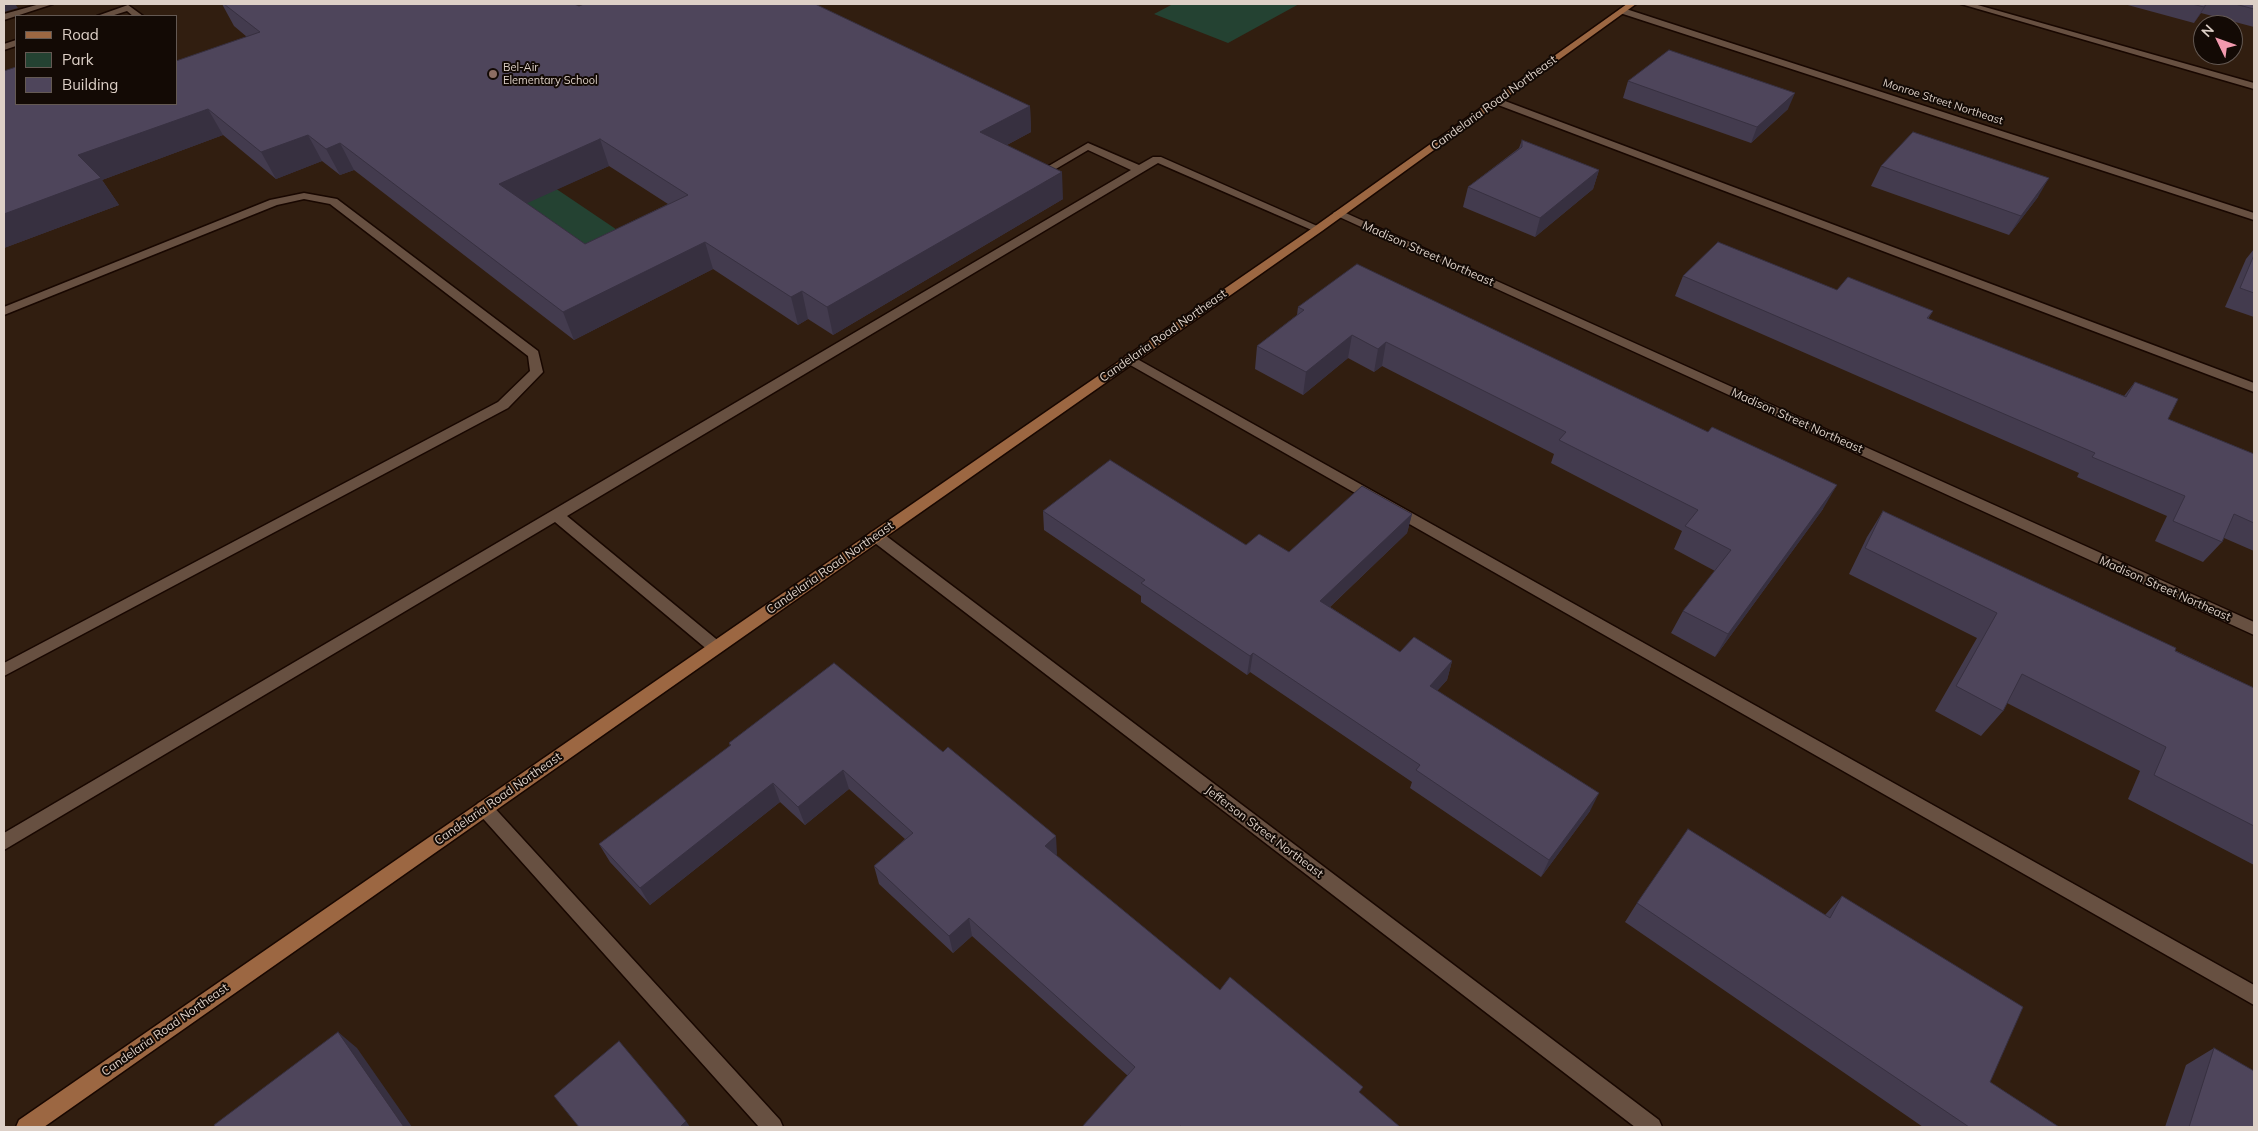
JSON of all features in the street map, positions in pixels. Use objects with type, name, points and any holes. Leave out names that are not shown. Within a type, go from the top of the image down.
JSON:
[{"type":"main road","name":"Candelaria Road Northeast","points":[[26,1127],[1318,228],[1628,7]]},
{"type":"street","points":[[4,18],[49,4]]},
{"type":"street","points":[[1965,4],[2254,86]]},
{"type":"street","name":"Monroe Street Northeast","points":[[1628,7],[2254,217]]},
{"type":"street","points":[[105,15],[128,8],[138,15]]},
{"type":"street","points":[[1496,101],[2254,388]]},
{"type":"street","points":[[1040,174],[1088,146],[1139,169]]},
{"type":"street","points":[[4,842],[1158,159],[1318,228]]},
{"type":"street","points":[[4,311],[274,202],[304,196],[333,200],[534,354],[537,372],[503,405],[4,670]]},
{"type":"street","name":"Madison Street Northeast","points":[[1339,213],[2254,629]]},
{"type":"street","points":[[1130,359],[2254,996]]},
{"type":"street","points":[[556,515],[715,647]]},
{"type":"street","name":"Jefferson Street Northeast","points":[[876,536],[1652,1127]]},
{"type":"street","points":[[484,808],[773,1127]]},
{"type":"green space","points":[[1173,4],[1299,4],[1228,43],[1154,14]]},
{"type":"green space","points":[[506,155],[638,244],[590,268],[459,175]]},
{"type":"building","points":[[224,4],[574,4],[579,6],[584,4],[815,4],[1030,106],[980,132],[1062,172],[827,307],[802,291],[791,297],[705,242],[563,312],[340,143],[326,149],[308,135],[261,152],[208,109],[78,155],[101,178],[4,214],[4,71],[15,67],[15,105],[178,105],[178,60],[260,32]],"holes":[[[600,139],[688,195],[585,244],[499,184]]]},
{"type":"building","points":[[2192,4],[2206,4],[2204,7]]},
{"type":"building","points":[[2235,4],[2254,4],[2254,9]]},
{"type":"building","points":[[1669,50],[1795,93],[1757,127],[1628,81]]},
{"type":"building","points":[[1913,132],[2049,178],[2021,216],[1881,166]]},
{"type":"building","points":[[1522,140],[1599,170],[1540,218],[1468,187],[1522,147]]},
{"type":"building","points":[[1718,242],[1837,290],[1848,277],[1933,311],[1927,318],[2126,397],[2135,382],[2178,399],[2168,419],[2254,454],[2254,523],[2234,514],[2222,542],[2173,521],[2185,496],[2092,457],[2095,453],[1683,276]]},
{"type":"building","points":[[2254,255],[2254,293],[2240,288]]},
{"type":"building","points":[[1357,264],[1708,432],[1712,427],[1837,485],[1728,634],[1683,611],[1731,550],[1685,526],[1698,510],[1559,440],[1566,432],[1386,342],[1378,349],[1352,335],[1306,372],[1257,346],[1304,310],[1298,307]]},
{"type":"building","points":[[1110,460],[1246,545],[1259,534],[1289,552],[1362,486],[1412,514],[1320,601],[1400,652],[1414,637],[1452,661],[1430,686],[1599,793],[1549,860],[1416,770],[1420,765],[1253,653],[1250,656],[1141,583],[1145,580],[1043,511]]},
{"type":"building","points":[[1883,511],[2176,648],[2175,651],[2254,688],[2254,826],[2154,775],[2166,747],[2022,674],[2003,711],[1956,686],[1997,613],[1865,548]]},
{"type":"building","points":[[834,663],[943,752],[948,747],[1056,836],[1045,846],[1220,990],[1230,977],[1363,1087],[1359,1092],[1400,1127],[1082,1127],[1135,1067],[969,918],[949,936],[874,866],[913,833],[843,770],[798,807],[773,783],[640,888],[599,844],[731,745],[729,743]]},
{"type":"building","points":[[1688,829],[1830,918],[1842,896],[2023,1007],[1990,1082],[2059,1127],[1969,1127],[1637,903]]},
{"type":"building","points":[[338,1032],[404,1127],[215,1127],[214,1125]]},
{"type":"building","points":[[619,1041],[686,1121],[680,1127],[579,1127],[554,1096]]},
{"type":"building","points":[[2214,1048],[2254,1071],[2254,1127],[2189,1127]]},
{"type":"place","name":"Bel-Air Elementary School","points":[[493,74]]}]
